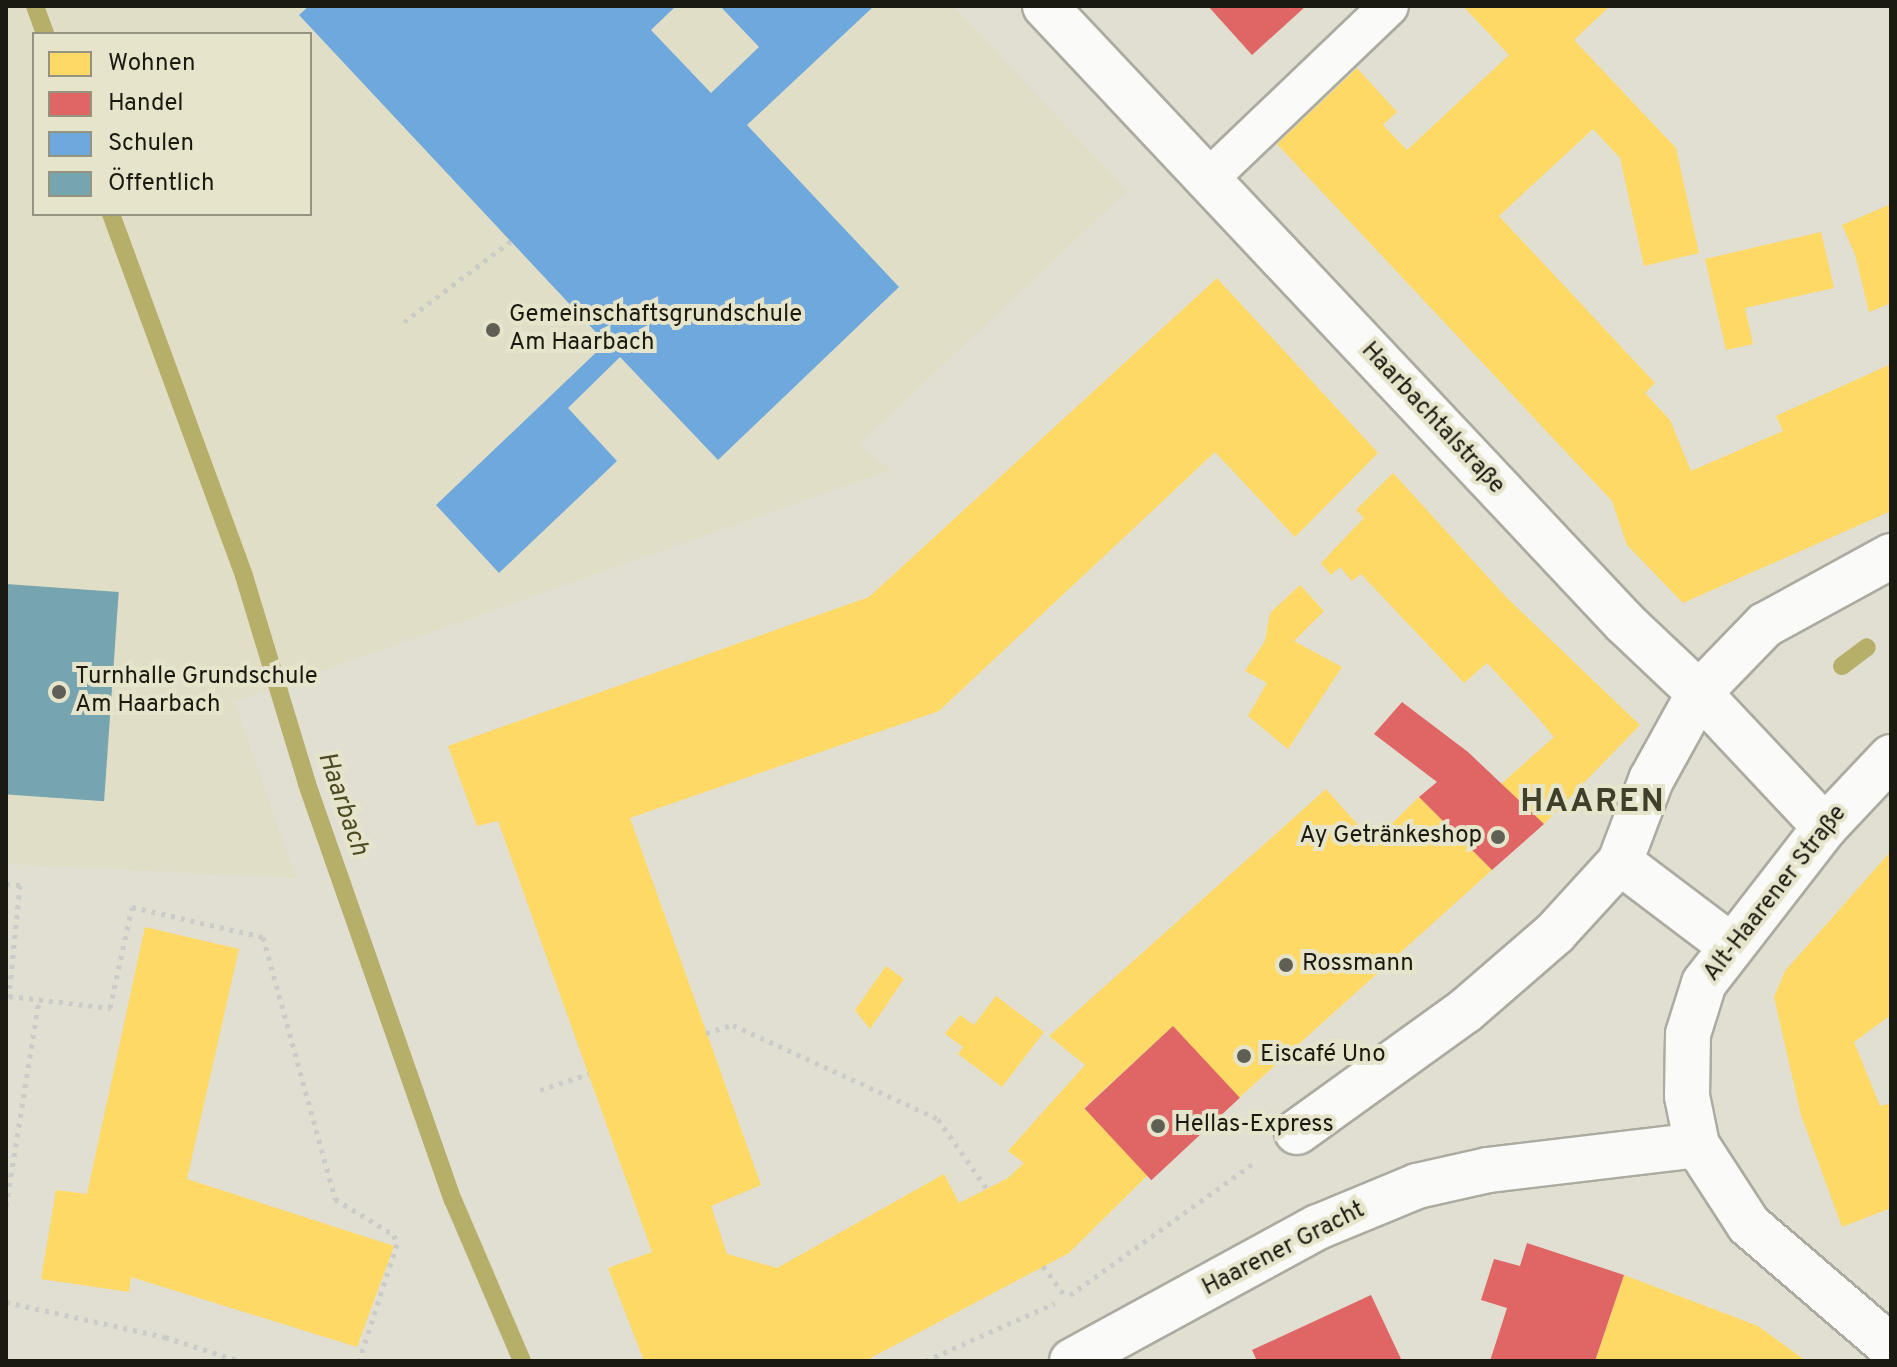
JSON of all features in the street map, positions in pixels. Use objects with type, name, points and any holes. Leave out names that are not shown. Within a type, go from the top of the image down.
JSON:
[{"type":"street","name":"Haarbachtalstraße","points":[[1045,6],[1206,181],[1614,611],[1699,693],[1825,827]]},
{"type":"street","points":[[1297,1132],[1465,1011],[1555,933],[1620,862],[1651,780],[1699,693],[1765,625],[1891,556]]},
{"type":"street","name":"Alt-Haarener Straße","points":[[1891,757],[1825,827],[1704,983],[1688,1034],[1687,1096],[1697,1145],[1749,1225],[1891,1347]]},
{"type":"street","points":[[1620,862],[1731,946]]},
{"type":"street","name":"Haarener Gracht","points":[[1072,1361],[1318,1227],[1417,1186],[1488,1170],[1697,1145]]},
{"type":"lane","points":[[1206,181],[1389,6]]},
{"type":"path","points":[[404,322],[511,241]]},
{"type":"path","points":[[6,884],[20,885],[9,996],[110,1008],[132,907],[263,937],[335,1199],[394,1235],[397,1244],[359,1361]]},
{"type":"path","points":[[6,1206],[39,1001]]},
{"type":"path","points":[[706,1033],[733,1025],[938,1119],[987,1189]]},
{"type":"path","points":[[540,1090],[588,1074]]},
{"type":"path","points":[[925,1361],[1066,1298],[1297,1132]]},
{"type":"path","points":[[1043,1266],[1066,1298]]},
{"type":"path","points":[[6,1302],[165,1337],[240,1361]]},
{"type":"shaded area","name":"Gemeinschaftsgrundschule Am Haarbach","points":[[6,6],[953,6],[1127,191],[858,445],[891,470],[234,702],[296,878],[6,864]]},
{"type":"building: Wohnen","points":[[1463,6],[1610,6],[1574,40],[1676,148],[1699,253],[1644,266],[1620,158],[1593,129],[1499,216],[1655,383],[1645,393],[1670,420],[1691,471],[1783,431],[1776,416],[1891,364],[1891,511],[1683,603],[1627,545],[1612,501],[1277,144],[1357,68],[1397,112],[1383,125],[1407,150],[1509,55]]},
{"type":"building: Wohnen","points":[[1891,204],[1891,303],[1869,312],[1855,254],[1842,225]]},
{"type":"building: Wohnen","points":[[1821,232],[1834,288],[1745,308],[1753,344],[1726,350],[1705,259]]},
{"type":"building: Wohnen","points":[[1217,278],[1378,453],[1295,537],[1215,452],[939,711],[630,818],[761,1185],[711,1206],[727,1254],[777,1268],[944,1174],[959,1203],[1008,1178],[1024,1163],[1008,1151],[1085,1065],[1049,1036],[1326,789],[1373,842],[1419,797],[1492,870],[1239,1098],[1173,1026],[1084,1108],[1150,1173],[1069,1253],[865,1361],[644,1361],[608,1268],[652,1252],[498,821],[477,826],[448,746],[869,597]]},
{"type":"building: Wohnen","points":[[1393,473],[1508,599],[1640,725],[1544,824],[1501,784],[1554,737],[1539,719],[1487,663],[1464,683],[1361,574],[1352,581],[1340,567],[1331,575],[1321,563],[1364,518],[1356,510]]},
{"type":"building: Wohnen","points":[[1300,585],[1324,611],[1294,641],[1342,667],[1288,749],[1248,716],[1267,683],[1245,671],[1265,641],[1270,613]]},
{"type":"building: Wohnen","points":[[1891,851],[1891,1015],[1854,1042],[1880,1106],[1891,1103],[1891,1208],[1842,1227],[1801,1115],[1774,997],[1785,971]]},
{"type":"building: Wohnen","points":[[145,927],[239,949],[187,1179],[394,1246],[357,1347],[131,1277],[129,1292],[41,1279],[56,1190],[87,1194]]},
{"type":"building: Wohnen","points":[[886,966],[904,979],[870,1029],[855,1010]]},
{"type":"building: Wohnen","points":[[996,996],[1044,1032],[1002,1087],[958,1054],[963,1047],[945,1034],[960,1015],[974,1025]]},
{"type":"building: Wohnen","points":[[1624,1275],[1758,1326],[1806,1361],[1595,1361]]},
{"type":"building: Handel","points":[[1208,6],[1306,6],[1252,55]]},
{"type":"building: Handel","points":[[1402,702],[1468,752],[1544,824],[1492,870],[1419,797],[1437,782],[1374,734]]},
{"type":"building: Handel","points":[[1173,1026],[1240,1098],[1151,1180],[1085,1109]]},
{"type":"building: Handel","points":[[1527,1243],[1624,1275],[1595,1361],[1490,1361],[1507,1308],[1481,1300],[1494,1259],[1520,1266]]},
{"type":"building: Handel","points":[[1371,1295],[1402,1361],[1257,1361],[1252,1350]]},
{"type":"building: Schulen","points":[[309,6],[676,6],[651,30],[711,93],[759,47],[720,6],[874,6],[747,125],[899,287],[718,460],[620,357],[568,408],[617,461],[499,573],[436,505],[606,343],[299,15]]},
{"type":"building: Öffentlich","name":"Turnhalle Grundschule Am Haarbach","points":[[6,584],[119,592],[104,801],[6,795]]},
{"type":"waterway","name":"Haarbach","points":[[35,6],[44,32]]},
{"type":"waterway","name":"Haarbach","points":[[112,216],[244,576],[307,784],[453,1200],[522,1361]]},
{"type":"waterway","name":"Haarbach","points":[[1842,666],[1867,647]]},
{"type":"place","name":"Gemeinschaftsgrundschule Am Haarbach","points":[[493,330]]},
{"type":"place","name":"Turnhalle Grundschule Am Haarbach","points":[[59,692]]},
{"type":"place","name":"Ay Getränkeshop","points":[[1498,837]]},
{"type":"place","name":"Rossmann","points":[[1286,965]]},
{"type":"place","name":"Eiscafé Uno","points":[[1244,1056]]},
{"type":"place","name":"Hellas-Express","points":[[1158,1126]]},
{"type":"district","name":"HAAREN","points":[[1593,803]]}]
